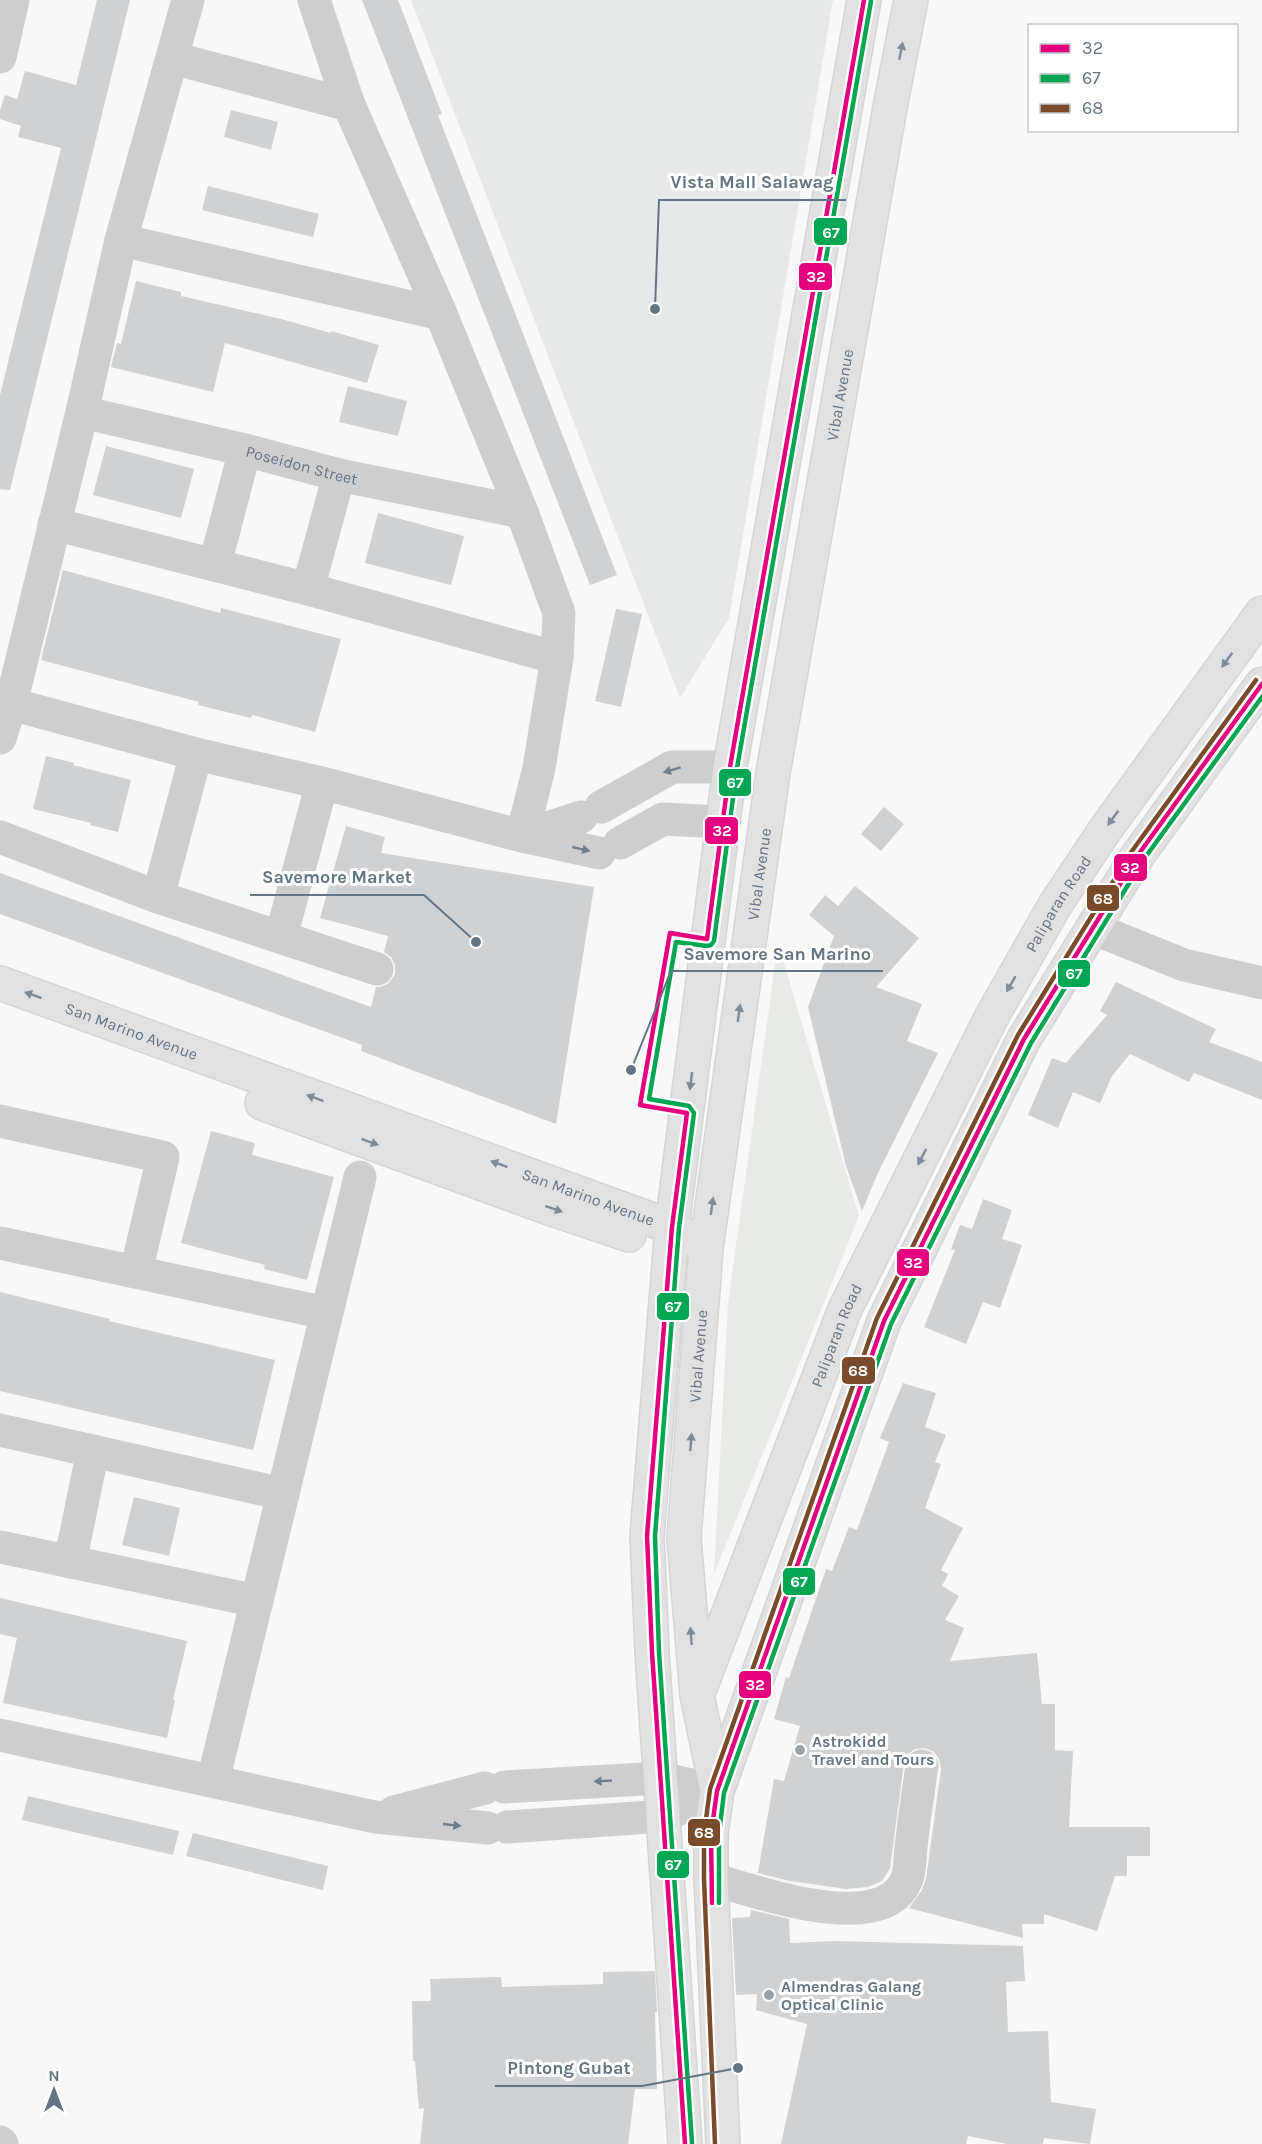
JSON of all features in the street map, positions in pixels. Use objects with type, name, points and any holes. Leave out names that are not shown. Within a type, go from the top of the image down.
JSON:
[{"type":"main road","points":[[661,1778],[647,1536],[672,1238],[730,767],[864,0]]},
{"type":"main road","name":"Vibal Avenue","points":[[717,1791],[697,1695],[684,1538],[706,1249],[777,750],[911,0]]},
{"type":"main road","name":"Paliparan Road","points":[[685,2144],[661,1778],[697,1695],[845,1309],[991,1018],[1055,905],[1105,830],[1262,613]]},
{"type":"main road","points":[[723,2144],[711,1879],[711,1834],[717,1791],[884,1321],[1024,1039],[1138,855],[1262,684]]},
{"type":"main road","points":[[720,836],[762,856]]},
{"type":"main road","name":"San Marino Avenue","points":[[0,983],[706,1249]]},
{"type":"main road","name":"San Marino Avenue","points":[[0,1007],[549,1208],[672,1238]]},
{"type":"street","points":[[0,56],[13,0]]},
{"type":"street","points":[[0,738],[82,412],[121,240],[188,0]]},
{"type":"street","points":[[314,0],[349,105],[441,314],[522,512],[559,613],[557,657],[539,768],[522,836]]},
{"type":"street","points":[[173,58],[349,105]]},
{"type":"street","points":[[121,240],[441,314]]},
{"type":"street","name":"Poseidon Street","points":[[82,412],[245,450],[339,475],[522,512]]},
{"type":"street","points":[[214,564],[245,450]]},
{"type":"street","points":[[308,589],[339,475]]},
{"type":"street","points":[[54,524],[214,564],[557,657]]},
{"type":"street","points":[[10,704],[196,754],[322,783],[522,836],[610,848],[663,819],[720,836]]},
{"type":"street","points":[[158,897],[196,754]]},
{"type":"street","points":[[522,836],[591,812],[672,767],[730,767]]},
{"type":"street","points":[[281,937],[322,783]]},
{"type":"street","points":[[0,837],[158,897],[377,969]]},
{"type":"street","points":[[1092,927],[1184,965],[1262,983]]},
{"type":"street","points":[[0,1121],[163,1157],[136,1272]]},
{"type":"street","points":[[213,1781],[360,1177]]},
{"type":"street","points":[[0,1243],[326,1313]]},
{"type":"street","points":[[0,1430],[283,1494]]},
{"type":"street","points":[[70,1562],[93,1451]]},
{"type":"street","points":[[0,1547],[257,1602]]},
{"type":"street","points":[[0,1735],[375,1817],[497,1828],[664,1816],[717,1791]]},
{"type":"street","points":[[711,1879],[812,1905],[853,1909],[873,1906],[894,1897],[907,1879],[922,1766]]},
{"type":"street","points":[[375,1817],[494,1787],[661,1778],[717,1791]]},
{"type":"shaded area","points":[[411,0],[833,0],[729,618],[680,698]]},
{"type":"shaded area","points":[[778,943],[859,1216],[714,1574],[728,1303]]},
{"type":"building","points":[[97,0],[130,0],[10,490],[0,489],[0,395],[61,148],[18,137],[21,126],[0,119],[0,110],[5,95],[17,99],[25,71],[76,85]]},
{"type":"building","points":[[362,0],[398,0],[442,114],[438,115],[617,575],[590,585]]},
{"type":"building","points":[[231,110],[278,122],[271,150],[224,137]]},
{"type":"building","points":[[208,186],[319,214],[313,237],[202,210]]},
{"type":"building","points":[[136,281],[181,292],[181,296],[331,333],[331,331],[379,345],[367,383],[225,343],[213,392],[111,367],[117,343],[121,344]]},
{"type":"building","points":[[348,386],[407,401],[398,436],[339,422]]},
{"type":"building","points":[[106,446],[194,469],[181,518],[93,495]]},
{"type":"building","points":[[378,513],[464,536],[451,585],[365,563]]},
{"type":"building","points":[[63,570],[220,613],[221,608],[341,639],[315,732],[252,715],[251,718],[198,705],[199,702],[41,660]]},
{"type":"building","points":[[616,609],[642,614],[621,707],[595,701]]},
{"type":"building","points":[[46,756],[131,780],[118,832],[33,809]]},
{"type":"building","points":[[884,807],[904,824],[881,851],[861,834]]},
{"type":"building","points":[[346,826],[385,837],[381,853],[594,887],[556,1124],[361,1051],[362,1045],[0,914],[0,873],[371,1007],[376,987],[389,983],[395,974],[395,965],[391,957],[384,952],[388,936],[320,918]]},
{"type":"building","points":[[855,886],[919,938],[876,987],[922,1004],[907,1041],[938,1053],[878,1173],[862,1211],[846,1166],[808,1007],[834,936],[809,915],[825,895],[838,906]]},
{"type":"building","points":[[1116,982],[1216,1029],[1209,1042],[1262,1062],[1262,1100],[1194,1073],[1189,1082],[1130,1054],[1112,1076],[1100,1103],[1073,1092],[1058,1128],[1028,1115],[1052,1058],[1066,1063],[1107,1015],[1100,1011]]},
{"type":"building","points":[[211,1131],[255,1143],[252,1155],[334,1177],[307,1280],[264,1269],[265,1265],[181,1243]]},
{"type":"building","points":[[983,1199],[1012,1210],[1002,1239],[1022,1245],[1000,1308],[983,1302],[966,1344],[924,1327],[955,1250],[951,1249],[960,1225],[972,1229]]},
{"type":"building","points":[[0,1292],[110,1319],[109,1321],[275,1360],[253,1450],[0,1391]]},
{"type":"building","points":[[903,1383],[936,1393],[925,1427],[946,1435],[935,1462],[941,1464],[925,1508],[963,1528],[941,1570],[948,1574],[942,1586],[959,1596],[945,1620],[964,1628],[950,1661],[1037,1653],[1042,1704],[1055,1704],[1055,1750],[1073,1751],[1069,1827],[1150,1827],[1150,1856],[1127,1856],[1127,1876],[1115,1876],[1097,1931],[1044,1914],[1044,1924],[1022,1924],[1023,1938],[909,1908],[922,1890],[926,1879],[941,1769],[939,1759],[934,1752],[925,1748],[915,1749],[908,1754],[904,1763],[890,1868],[882,1881],[868,1887],[846,1889],[790,1881],[758,1873],[774,1779],[784,1781],[800,1726],[774,1719],[786,1677],[789,1678],[826,1569],[832,1571],[849,1527],[857,1530],[889,1442],[880,1438]]},
{"type":"building","points":[[134,1497],[180,1508],[169,1556],[122,1545]]},
{"type":"building","points":[[0,1598],[187,1641],[167,1738],[3,1703],[17,1638],[0,1634]]},
{"type":"building","points":[[28,1796],[179,1831],[173,1855],[22,1820]]},
{"type":"building","points":[[193,1833],[328,1866],[323,1890],[186,1856]]},
{"type":"building","points":[[751,1910],[789,1919],[790,1943],[834,1941],[1023,1946],[1025,1981],[1006,1982],[1008,2032],[1048,2031],[1051,2102],[1096,2109],[1090,2144],[1044,2138],[1043,2144],[1007,2144],[968,2136],[966,2144],[781,2144],[807,2024],[756,2010],[757,1994],[736,1995],[732,1918],[750,1917]]},
{"type":"building","points":[[655,1971],[657,2089],[635,2089],[628,2144],[420,2144],[424,2108],[419,2109],[415,2061],[413,2061],[412,2001],[431,2001],[430,1979],[501,1977],[502,1987],[603,1984],[603,1972]]},
{"type":"transit line","name":"32","points":[[685,2144],[652,1652],[647,1536],[672,1227],[687,1113],[640,1105],[670,933],[707,939],[730,767],[864,0]]},
{"type":"transit line","name":"67","points":[[692,2143],[659,1652],[655,1536],[679,1228],[694,1113],[689,1106],[649,1099],[676,942],[707,946],[714,941],[737,768],[871,1]]},
{"type":"transit line","name":"68","points":[[715,2144],[704,1879],[704,1834],[710,1789],[877,1318],[1018,1035],[1132,851],[1256,680]]},
{"type":"transit line","name":"32","points":[[712,1903],[711,1834],[717,1791],[884,1321],[1024,1039],[1138,855],[1262,684]]},
{"type":"transit line","name":"67","points":[[719,1903],[719,1834],[724,1793],[891,1324],[1031,1043],[1144,859],[1262,697]]},
{"type":"place","name":"Vista Mall Salawag","points":[[655,309]]},
{"type":"place","name":"Savemore Market","points":[[476,942]]},
{"type":"place","name":"Savemore San Marino","points":[[631,1070]]},
{"type":"place","name":"Astrokidd Travel and Tours","points":[[800,1750]]},
{"type":"place","name":"Almendras Galang Optical Clinic","points":[[769,1995]]},
{"type":"place","name":"Pintong Gubat","points":[[738,2068]]}]
